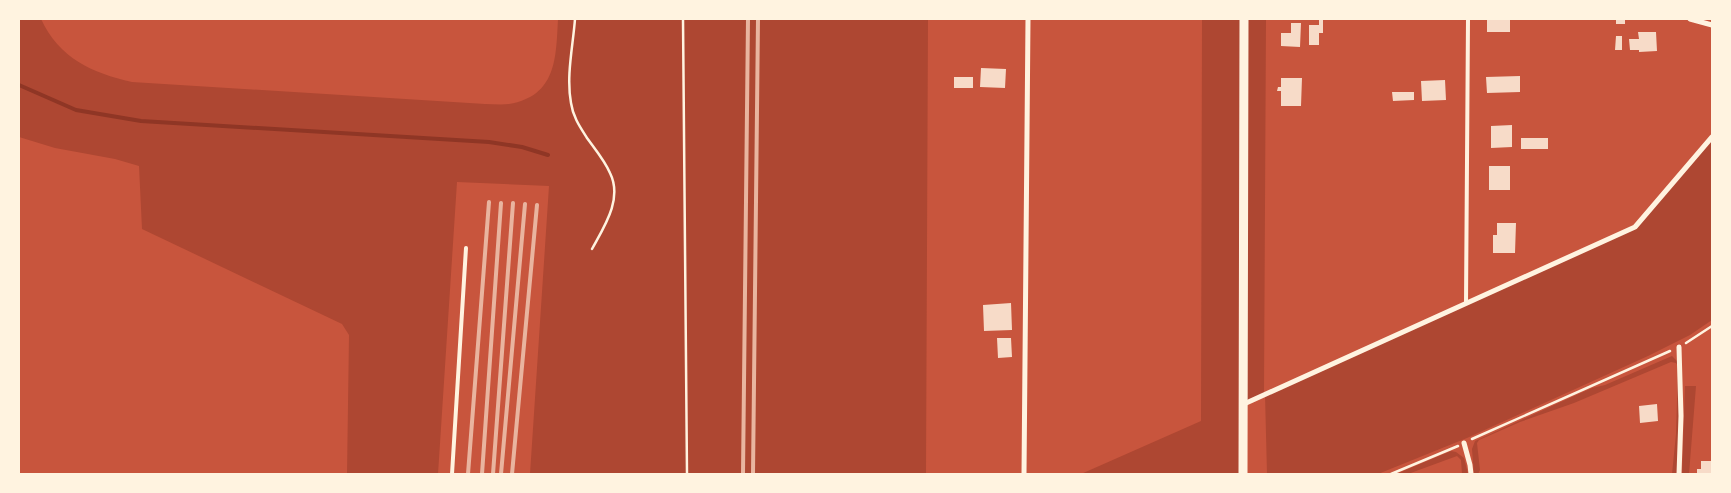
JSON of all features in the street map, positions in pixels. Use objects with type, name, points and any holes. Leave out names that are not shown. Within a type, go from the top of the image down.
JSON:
[{"type":"street","points":[[1024,474],[1028,19]]},
{"type":"street","points":[[1243,474],[1244,19]]},
{"type":"street","points":[[1690,19],[1712,26]]},
{"type":"street","points":[[1244,404],[1635,226],[1712,137]]},
{"type":"street","points":[[1679,474],[1681,416],[1680,346]]},
{"type":"street","points":[[1464,443],[1471,474]]},
{"type":"lane","points":[[1466,303],[1468,19]]},
{"type":"lane","points":[[452,474],[466,248]]},
{"type":"path","points":[[575,19],[570,84],[571,103],[575,120],[611,174],[614,190],[609,218],[592,250]]},
{"type":"path","points":[[683,19],[687,474]]},
{"type":"path","points":[[1391,474],[1680,346],[1712,326]]},
{"type":"shaded area","points":[[19,19],[41,19],[48,33],[57,44],[78,62],[103,74],[132,82],[509,104],[525,100],[537,93],[545,84],[551,73],[554,60],[558,19],[928,19],[926,474],[530,474],[549,186],[457,182],[438,474],[347,474],[349,335],[342,324],[142,229],[139,166],[115,159],[55,148],[19,137]]},
{"type":"shaded area","points":[[1202,19],[1266,19],[1264,393],[1635,227],[1712,137],[1712,320],[1690,335],[1648,356],[1467,438],[1378,474],[1267,474],[1265,394],[1244,404],[1243,474],[1081,474],[1201,421]]},
{"type":"shaded area","points":[[1672,356],[1678,362],[1679,425],[1677,474],[1672,474],[1676,434],[1678,366],[1676,363],[1671,362],[1479,440],[1477,443],[1480,470],[1478,474],[1474,474],[1472,449],[1475,441],[1592,388],[1605,385]]},
{"type":"shaded area","points":[[1685,386],[1696,386],[1689,474],[1682,474]]},
{"type":"shaded area","points":[[1451,451],[1464,458],[1468,474],[1462,474],[1461,460],[1457,456],[1408,474],[1396,474]]},
{"type":"building","points":[[1319,19],[1323,20],[1323,33],[1319,33],[1319,45],[1309,45],[1309,25],[1319,25]]},
{"type":"building","points":[[1487,19],[1510,19],[1510,32],[1487,32]]},
{"type":"building","points":[[1616,19],[1625,19],[1625,24],[1616,24]]},
{"type":"building","points":[[1291,23],[1301,23],[1300,47],[1281,46],[1281,33],[1291,33]]},
{"type":"building","points":[[1638,32],[1656,32],[1657,51],[1639,52],[1639,50],[1630,50],[1629,39],[1639,39]]},
{"type":"building","points":[[1616,36],[1622,36],[1622,50],[1615,50]]},
{"type":"building","points":[[981,68],[1006,69],[1005,88],[980,87]]},
{"type":"building","points":[[1520,76],[1520,92],[1487,93],[1486,77]]},
{"type":"building","points":[[954,77],[973,77],[973,88],[954,88]]},
{"type":"building","points":[[1281,78],[1302,78],[1301,106],[1281,106],[1281,91],[1277,91],[1278,87],[1281,87]]},
{"type":"building","points":[[1445,80],[1446,100],[1422,101],[1421,81]]},
{"type":"building","points":[[1392,92],[1414,92],[1414,100],[1393,101]]},
{"type":"building","points":[[1512,125],[1512,147],[1491,148],[1491,126]]},
{"type":"building","points":[[1521,138],[1548,138],[1548,149],[1521,149]]},
{"type":"building","points":[[1489,166],[1510,166],[1510,190],[1489,190]]},
{"type":"building","points":[[1497,223],[1516,223],[1515,253],[1493,253],[1493,235],[1497,235]]},
{"type":"building","points":[[1011,303],[1012,330],[984,331],[983,305]]},
{"type":"building","points":[[997,338],[1011,338],[1012,357],[998,358]]},
{"type":"building","points":[[1657,404],[1658,421],[1640,423],[1639,406]]},
{"type":"building","points":[[1701,461],[1712,461],[1712,474],[1697,474],[1697,469],[1701,469]]},
{"type":"waterway","points":[[19,85],[76,110],[141,121],[489,142],[522,147],[548,155]]},
{"type":"railway","points":[[743,474],[748,19]]},
{"type":"railway","points":[[753,474],[758,19]]},
{"type":"railway","points":[[468,474],[489,202]]},
{"type":"railway","points":[[482,474],[501,203]]},
{"type":"railway","points":[[493,474],[513,203]]},
{"type":"railway","points":[[501,474],[525,204]]},
{"type":"railway","points":[[512,474],[537,205]]}]
